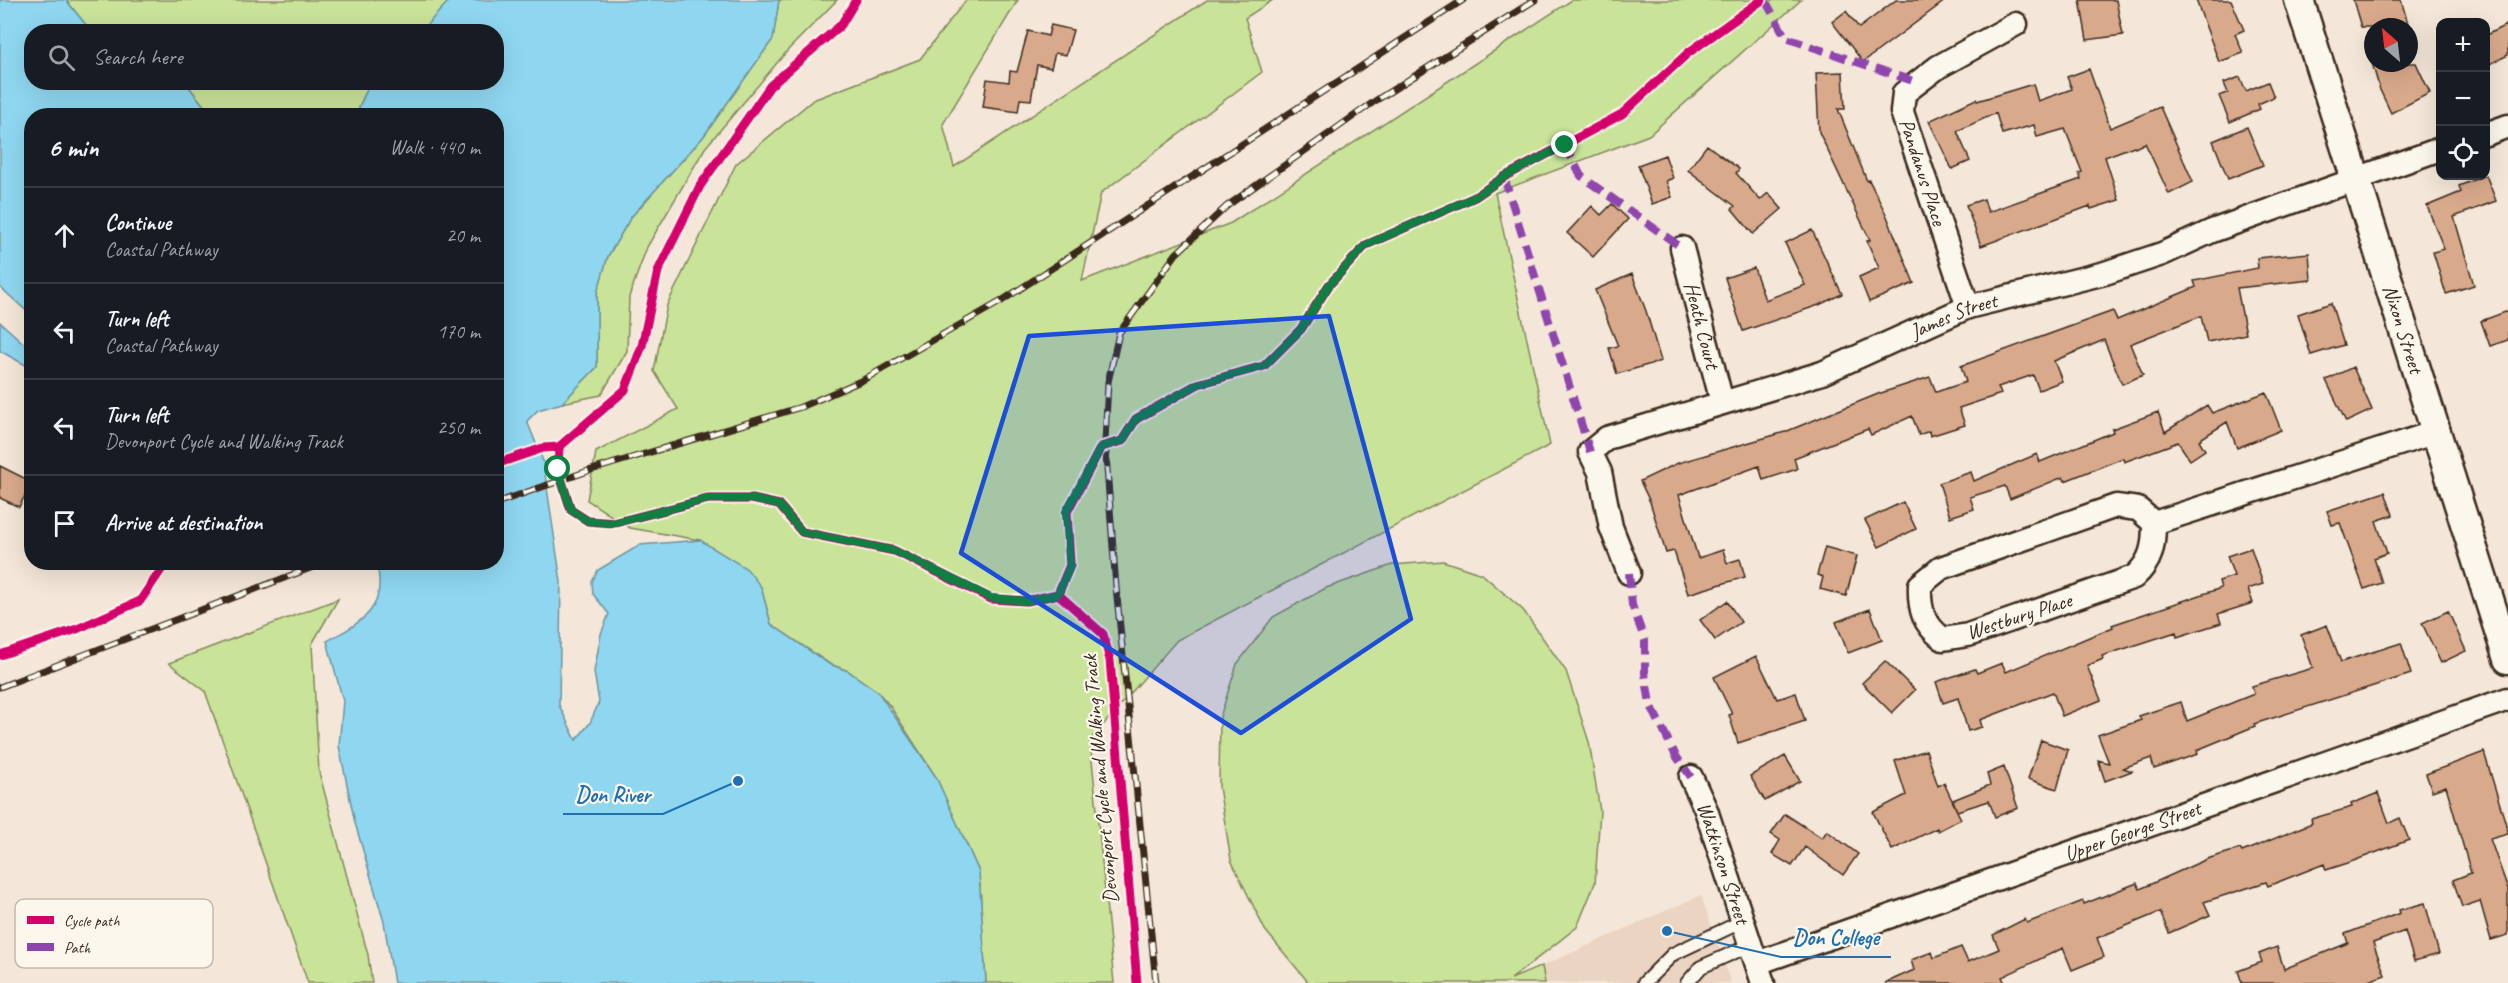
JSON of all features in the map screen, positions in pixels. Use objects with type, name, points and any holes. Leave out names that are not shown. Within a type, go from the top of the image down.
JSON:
[{"type":"street","name":"Nixon Street","points":[[2299,0],[2508,659]]},
{"type":"street","name":"Pandanus Place","points":[[1968,307],[1902,112],[1904,93],[1938,67],[2016,24]]},
{"type":"street","points":[[2490,133],[2508,126]]},
{"type":"street","name":"James Street","points":[[1629,573],[1611,527],[1600,472],[1590,452],[1607,438],[1822,372],[1968,307],[2105,273],[2153,258],[2212,231],[2436,150]]},
{"type":"street","name":"Heath Court","points":[[1682,248],[1722,402]]},
{"type":"street","points":[[2154,523],[2436,432]]},
{"type":"street","name":"Westbury Place","points":[[2116,506],[2138,509],[2154,523],[2154,547],[2146,565],[2134,577],[1968,634],[1943,639],[1929,628],[1919,606],[1920,585],[1941,568],[2116,506]]},
{"type":"street","name":"Upper George Street","points":[[1757,963],[2508,699]]},
{"type":"street","name":"Watkinson Street","points":[[1691,777],[1706,810],[1757,963]]},
{"type":"lane","points":[[1644,983],[1674,954],[1743,921]]},
{"type":"lane","points":[[1687,983],[1701,967],[1757,963]]},
{"type":"highlighted area","points":[[1329,316],[1411,619],[1241,733],[961,553],[1029,336]]},
{"type":"shaded area","points":[[1701,895],[1731,983],[1545,983],[1542,966]]},
{"type":"green space","points":[[66,0],[450,0],[428,24],[85,24]]},
{"type":"green space","points":[[779,0],[837,0],[788,50],[705,148],[647,247],[629,297],[627,351],[601,395],[562,403],[597,367],[597,293],[608,256],[631,217],[703,137],[773,39]]},
{"type":"green space","points":[[966,0],[1018,0],[943,124],[954,167],[1207,0],[1273,0],[1245,18],[1262,72],[1101,193],[1082,281],[1231,223],[1572,0],[1801,0],[1649,135],[1495,193],[1550,445],[1177,640],[1090,740],[1114,983],[986,983],[979,872],[936,777],[890,706],[878,692],[848,671],[830,664],[771,624],[761,587],[700,540],[630,528],[587,500],[596,452],[678,409],[654,371],[667,305],[736,164],[813,100],[920,59]]},
{"type":"green space","points":[[191,90],[367,90],[359,108],[206,108]]},
{"type":"green space","points":[[1443,561],[1482,574],[1523,610],[1566,671],[1589,742],[1600,811],[1595,883],[1577,927],[1511,979],[1542,966],[1545,983],[1309,983],[1265,930],[1231,860],[1219,787],[1220,717],[1237,664],[1273,617],[1326,588],[1392,565]]},
{"type":"green space","points":[[338,599],[312,644],[319,772],[368,955],[372,983],[308,983],[205,691],[169,663]]},
{"type":"water","points":[[0,0],[66,0],[85,24],[24,24],[24,90],[191,90],[206,108],[24,108],[24,309],[0,287]]},
{"type":"water","points":[[450,0],[779,0],[773,39],[703,137],[631,217],[608,256],[597,293],[597,367],[562,403],[538,410],[527,421],[543,461],[561,582],[559,705],[576,740],[590,723],[599,702],[594,672],[601,634],[609,614],[593,594],[592,582],[598,570],[640,545],[700,540],[747,569],[761,587],[771,624],[829,664],[848,671],[878,692],[936,777],[979,872],[986,983],[394,983],[384,922],[355,823],[339,746],[343,701],[327,641],[351,627],[370,612],[379,592],[377,570],[504,570],[504,108],[359,107],[367,90],[504,90],[504,24],[428,24]]},
{"type":"water","points":[[0,322],[24,344],[24,364],[0,351]]},
{"type":"building","points":[[1896,0],[1946,0],[1863,62],[1832,22],[1846,11],[1859,28]]},
{"type":"building","points":[[2080,0],[2116,0],[2123,35],[2087,40]]},
{"type":"building","points":[[2196,0],[2231,0],[2244,30],[2235,34],[2243,53],[2219,62]]},
{"type":"building","points":[[2353,0],[2401,0],[2406,18],[2364,18],[2364,27],[2361,27]]},
{"type":"building","points":[[2508,24],[2508,55],[2490,64],[2490,33]]},
{"type":"building","points":[[1051,25],[1073,30],[1066,55],[1055,53],[1051,68],[1037,65],[1031,100],[1020,99],[1018,112],[983,107],[987,79],[1009,82],[1010,71],[1017,72],[1028,31],[1048,36]]},
{"type":"building","points":[[2418,67],[2430,93],[2391,113],[2375,72],[2418,72]]},
{"type":"building","points":[[2089,69],[2110,128],[2160,107],[2193,182],[2169,194],[2145,143],[2135,148],[2134,146],[2105,157],[2119,200],[2091,209],[2090,206],[1981,246],[1966,205],[1984,199],[1988,212],[2081,179],[2079,173],[2082,172],[2065,129],[2037,137],[2034,125],[2002,134],[1996,113],[1957,131],[1970,161],[1952,169],[1929,121],[1976,99],[1977,101],[2033,84],[2038,101],[2072,89],[2067,77]]},
{"type":"building","points":[[1843,72],[1845,109],[1838,109],[1867,181],[1869,180],[1886,214],[1914,283],[1869,302],[1859,277],[1879,268],[1867,241],[1870,240],[1819,132],[1816,73]]},
{"type":"building","points":[[2240,77],[2246,91],[2268,82],[2274,97],[2258,104],[2260,109],[2230,122],[2219,96],[2228,93],[2224,83]]},
{"type":"building","points":[[2247,127],[2263,165],[2228,179],[2213,141]]},
{"type":"building","points":[[1707,145],[1739,169],[1736,173],[1760,200],[1768,193],[1782,209],[1753,234],[1732,209],[1735,206],[1688,170]]},
{"type":"building","points":[[1665,155],[1673,178],[1666,181],[1672,197],[1652,204],[1638,165]]},
{"type":"building","points":[[2474,180],[2488,180],[2496,201],[2454,217],[2474,285],[2446,294],[2433,252],[2444,249],[2427,206],[2461,192],[2459,186]]},
{"type":"building","points":[[1612,204],[1628,219],[1593,257],[1567,233],[1592,206],[1601,215]]},
{"type":"building","points":[[1812,230],[1842,294],[1819,305],[1743,331],[1725,278],[1754,268],[1765,300],[1805,285],[1785,243]]},
{"type":"building","points":[[2309,253],[2311,280],[2237,288],[2246,334],[2207,342],[2201,316],[2130,344],[2143,375],[2122,384],[2104,340],[2054,361],[2062,381],[2039,390],[2033,375],[1998,387],[2001,394],[1959,408],[1965,425],[1930,436],[1929,431],[1919,435],[1912,416],[1871,435],[1868,429],[1794,458],[1797,469],[1763,480],[1759,466],[1679,495],[1698,558],[1723,550],[1727,563],[1740,559],[1745,577],[1688,594],[1674,551],[1666,553],[1650,502],[1640,481],[1678,463],[1785,432],[1878,394],[1930,377],[1936,392],[1966,382],[1961,366],[2113,311],[2117,320],[2196,287],[2194,281],[2258,268],[2257,258]]},
{"type":"building","points":[[1632,274],[1661,361],[1617,374],[1609,348],[1618,346],[1595,290]]},
{"type":"building","points":[[2331,303],[2344,345],[2311,355],[2298,314]]},
{"type":"building","points":[[2508,311],[2508,340],[2490,346],[2481,321]]},
{"type":"building","points":[[2353,367],[2372,410],[2346,422],[2326,380]]},
{"type":"building","points":[[2266,392],[2281,430],[2237,448],[2227,422],[2199,440],[2205,450],[2190,460],[2178,442],[2124,462],[2123,458],[2065,481],[2063,477],[2010,499],[2005,486],[1970,497],[1974,509],[1950,517],[1939,483],[1971,472],[1974,481],[2037,454],[2040,462],[2113,432],[2112,429],[2158,412],[2165,432],[2207,405],[2212,413]]},
{"type":"building","points":[[0,466],[24,478],[24,497],[19,507],[0,498]]},
{"type":"building","points":[[2385,492],[2393,515],[2376,521],[2387,553],[2374,558],[2382,583],[2364,589],[2340,523],[2332,525],[2327,511]]},
{"type":"building","points":[[1903,502],[1916,529],[1879,547],[1865,520]]},
{"type":"building","points":[[1825,547],[1857,556],[1846,596],[1820,589],[1823,577],[1817,575]]},
{"type":"building","points":[[2251,548],[2263,584],[2248,589],[2253,603],[2218,614],[2221,623],[2177,637],[2176,632],[2102,656],[2103,659],[2087,666],[2101,700],[2062,716],[2053,692],[1980,720],[1982,727],[1968,731],[1958,698],[1943,703],[1936,682],[1975,669],[1977,673],[2002,663],[2006,672],[2113,627],[2112,625],[2221,588],[2219,581],[2234,576],[2227,556]]},
{"type":"building","points":[[1727,601],[1741,622],[1715,640],[1700,620]]},
{"type":"building","points":[[1870,609],[1882,640],[1848,653],[1836,622]]},
{"type":"building","points":[[2448,611],[2466,651],[2441,663],[2422,623]]},
{"type":"building","points":[[2327,625],[2341,662],[2401,643],[2411,674],[2254,724],[2255,726],[2197,750],[2198,754],[2154,769],[2151,758],[2123,768],[2132,771],[2105,781],[2098,760],[2109,763],[2098,735],[2141,720],[2139,716],[2181,702],[2187,721],[2254,694],[2252,686],[2313,668],[2301,635]]},
{"type":"building","points":[[1756,656],[1777,699],[1796,693],[1805,721],[1738,743],[1729,715],[1732,714],[1714,677]]},
{"type":"building","points":[[1885,661],[1915,690],[1892,713],[1862,683]]},
{"type":"building","points":[[2041,740],[2068,750],[2057,789],[2028,779]]},
{"type":"building","points":[[1926,750],[1938,786],[1944,783],[1961,819],[1892,850],[1873,812],[1906,795],[1895,761]]},
{"type":"building","points":[[2484,752],[2508,831],[2508,834],[2490,839],[2508,889],[2508,935],[2491,940],[2480,901],[2462,907],[2453,880],[2471,873],[2446,786],[2432,791],[2426,774]]},
{"type":"building","points":[[1785,756],[1800,781],[1765,801],[1750,776]]},
{"type":"building","points":[[2004,767],[2018,808],[1995,817],[1989,801],[1957,811],[1953,800],[1990,785],[1987,774]]},
{"type":"building","points":[[2378,793],[2389,823],[2400,818],[2409,840],[2326,870],[2324,864],[2268,886],[2266,882],[2204,902],[2210,915],[2169,933],[2160,912],[2097,938],[2104,957],[2072,970],[2063,948],[2002,977],[2005,983],[1885,983],[1914,970],[1911,960],[1932,952],[1934,958],[1961,947],[1968,962],[1999,949],[1993,935],[2025,919],[2027,923],[2137,883],[2140,889],[2207,859],[2240,849],[2242,852],[2312,823],[2311,819],[2352,807],[2351,804]]},
{"type":"building","points":[[1785,814],[1822,838],[1827,831],[1858,854],[1843,875],[1805,847],[1792,866],[1772,854],[1780,840],[1771,834]]},
{"type":"building","points":[[2425,903],[2439,954],[2414,961],[2405,931],[2373,943],[2385,975],[2363,983],[2242,983],[2238,971],[2262,962],[2259,954],[2277,947],[2284,969],[2348,943],[2345,934],[2400,913],[2399,910]]},
{"type":"railway","points":[[504,500],[588,471],[801,407],[863,380],[1000,302],[1463,0]]},
{"type":"railway","points":[[1156,983],[1116,587],[1105,442],[1108,382],[1119,333],[1176,254],[1227,206],[1375,101],[1535,0]]},
{"type":"railway","points":[[0,687],[305,570]]},
{"type":"marked path","points":[[1765,0],[1786,38],[1916,82]]},
{"type":"marked path","points":[[1565,145],[1581,176],[1682,248]]},
{"type":"marked path","points":[[1504,177],[1590,452]]},
{"type":"marked path","points":[[1629,573],[1632,605],[1645,641],[1645,673],[1650,704],[1676,756],[1691,777]]},
{"type":"cycle path","points":[[559,447],[625,390],[642,346],[658,271],[700,186],[770,86],[841,25],[856,0]]},
{"type":"cycle path","points":[[1058,594],[1070,565],[1067,512],[1101,447],[1122,441],[1136,419],[1198,384],[1264,366],[1301,329],[1329,285],[1366,245],[1475,197],[1504,177],[1622,114],[1688,53],[1762,0]]},
{"type":"cycle path","points":[[504,461],[543,448],[559,447],[558,469],[571,510],[588,521],[614,523],[708,499],[752,499],[779,505],[802,532],[895,551],[991,599],[1027,601],[1058,594]]},
{"type":"cycle path","points":[[0,655],[77,629],[140,601],[161,570]]},
{"type":"cycle path","name":"Devonport Cycle and Walking Track","points":[[1058,594],[1103,634],[1110,660],[1137,983]]},
{"type":"place","name":"Don River","points":[[738,781]]},
{"type":"place","name":"Don College","points":[[1667,931]]},
{"type":"route","points":[[558,469],[571,510],[588,521],[614,523],[708,499],[752,499],[779,505],[802,532],[895,551],[931,571],[991,598],[1027,601],[1058,594],[1070,566],[1066,512],[1101,447],[1122,441],[1136,419],[1198,384],[1264,366],[1301,329],[1329,285],[1366,245],[1475,197],[1504,177],[1565,145]]}]
